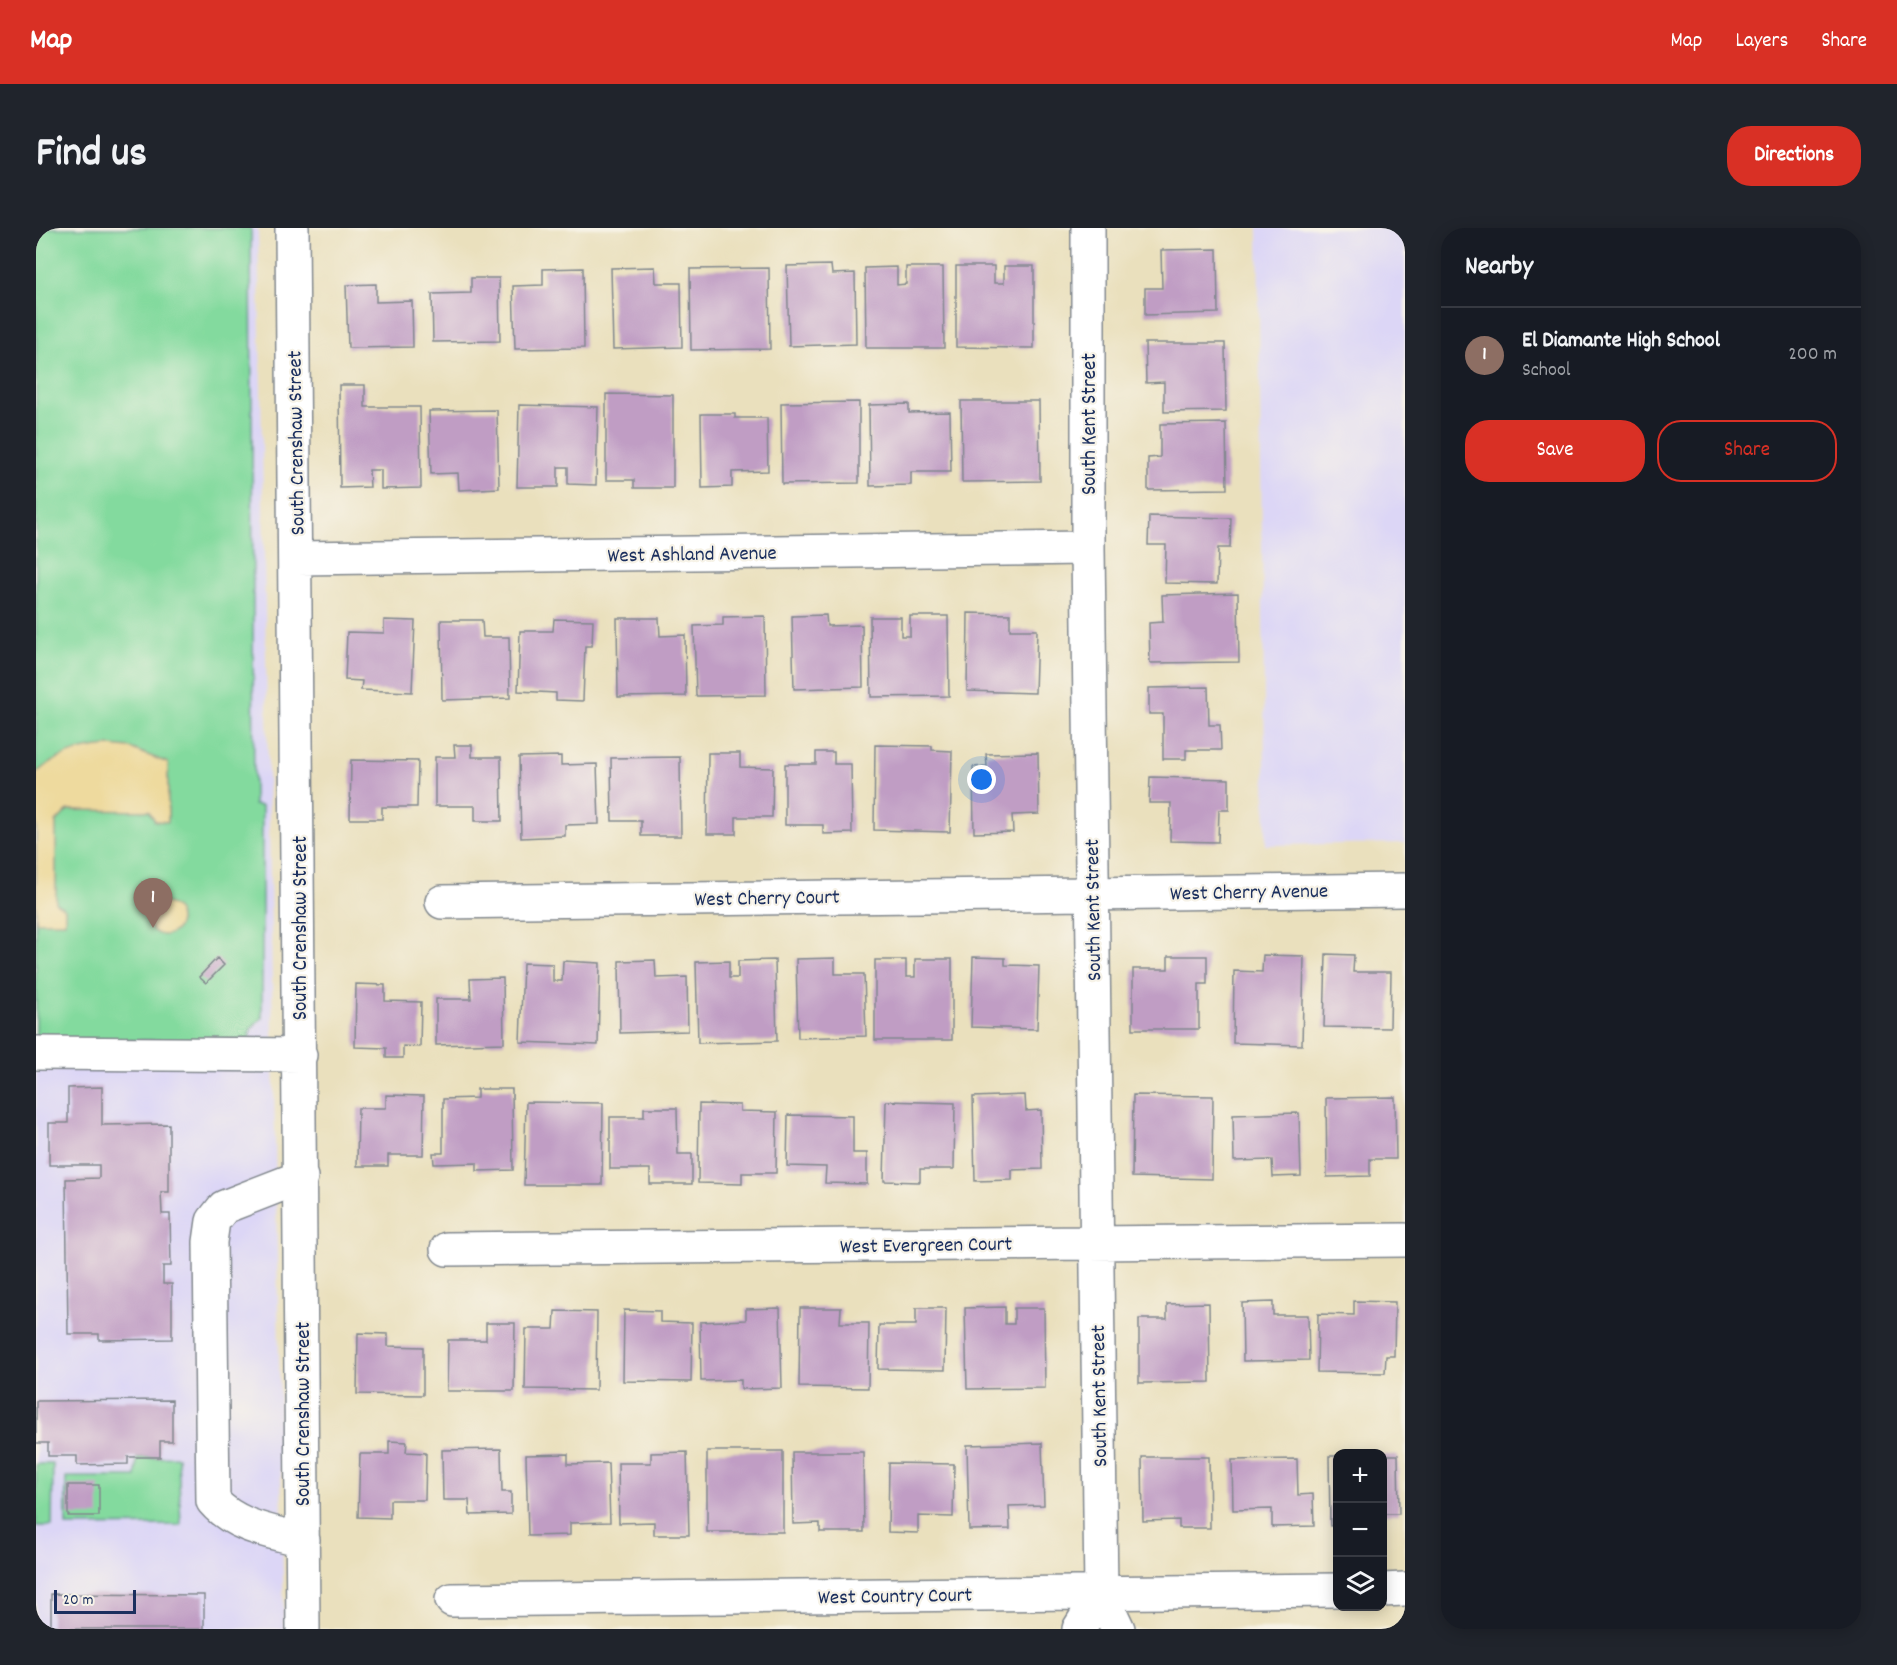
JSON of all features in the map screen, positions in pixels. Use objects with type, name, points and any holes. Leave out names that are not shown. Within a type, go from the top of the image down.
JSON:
[{"type":"street","name":"South Crenshaw Street","points":[[292,228],[297,558],[303,1629]]},
{"type":"street","name":"South Kent Street","points":[[1088,228],[1088,548],[1101,1593],[1118,1629]]},
{"type":"street","name":"West Ashland Avenue","points":[[297,558],[1088,548]]},
{"type":"street","name":"West Cherry Avenue","points":[[1092,893],[1405,890]]},
{"type":"street","name":"West Cherry Court","points":[[442,902],[1092,893]]},
{"type":"street","points":[[36,1053],[300,1055]]},
{"type":"street","points":[[301,1177],[224,1207],[213,1221],[210,1242],[213,1501],[223,1512],[252,1527],[303,1540]]},
{"type":"street","name":"West Evergreen Court","points":[[447,1250],[1405,1240]]},
{"type":"street","name":"West Country Court","points":[[452,1600],[1333,1590]]},
{"type":"street","points":[[1387,1590],[1405,1590]]},
{"type":"street","points":[[1079,1629],[1101,1593]]},
{"type":"shaded area","points":[[36,228],[258,228],[284,1629],[36,1629]]},
{"type":"shaded area","points":[[1258,228],[1405,228],[1405,843],[1266,845]]},
{"type":"green space","points":[[36,228],[251,228],[254,805],[262,806],[262,1018],[250,1030],[250,1040],[36,1041]]},
{"type":"green space","points":[[178,1457],[181,1525],[66,1526],[66,1477],[136,1477],[137,1458]]},
{"type":"green space","points":[[36,1464],[53,1464],[52,1526],[36,1526]]},
{"type":"sand","points":[[110,746],[130,748],[168,763],[168,822],[155,821],[149,811],[68,810],[56,822],[56,903],[65,909],[65,922],[36,922],[36,773],[44,766],[71,753]]},
{"type":"sand","points":[[164,903],[176,907],[180,919],[176,931],[164,935],[152,931],[148,919],[152,907]]},
{"type":"building","points":[[1217,249],[1218,313],[1145,315],[1145,288],[1162,288],[1161,250]]},
{"type":"building","points":[[831,265],[832,274],[855,273],[856,344],[789,346],[787,266]]},
{"type":"building","points":[[956,266],[994,266],[994,283],[1004,283],[1004,266],[1034,266],[1034,348],[956,347]]},
{"type":"building","points":[[655,267],[656,283],[681,283],[682,347],[613,349],[611,268]]},
{"type":"building","points":[[897,267],[897,285],[906,284],[906,267],[943,267],[944,348],[866,348],[865,268]]},
{"type":"building","points":[[583,268],[584,348],[515,349],[513,286],[543,285],[543,269]]},
{"type":"building","points":[[769,268],[770,349],[691,350],[690,269]]},
{"type":"building","points":[[471,278],[499,278],[500,341],[433,342],[432,294],[471,293]]},
{"type":"building","points":[[376,284],[376,302],[412,301],[413,347],[348,348],[346,285]]},
{"type":"building","points":[[1145,343],[1225,343],[1226,411],[1164,412],[1164,382],[1146,383]]},
{"type":"building","points":[[339,385],[365,385],[365,407],[420,407],[421,488],[381,489],[381,470],[369,470],[370,487],[340,488]]},
{"type":"building","points":[[606,394],[673,395],[673,488],[634,488],[634,480],[606,480]]},
{"type":"building","points":[[961,401],[1039,401],[1040,481],[962,482]]},
{"type":"building","points":[[859,402],[859,483],[782,484],[781,403]]},
{"type":"building","points":[[909,404],[909,413],[950,412],[951,472],[911,472],[911,485],[870,486],[869,405]]},
{"type":"building","points":[[519,405],[598,407],[596,485],[568,484],[568,467],[558,467],[558,487],[517,487]]},
{"type":"building","points":[[497,410],[499,488],[459,490],[458,473],[431,474],[429,411]]},
{"type":"building","points":[[701,414],[735,414],[735,418],[767,418],[768,471],[732,472],[732,487],[702,488]]},
{"type":"building","points":[[1226,423],[1227,489],[1148,490],[1148,458],[1160,457],[1160,424]]},
{"type":"building","points":[[1149,516],[1231,518],[1230,548],[1218,548],[1217,584],[1165,583],[1166,545],[1148,545]]},
{"type":"building","points":[[1238,593],[1239,662],[1150,663],[1149,623],[1163,622],[1162,595]]},
{"type":"building","points":[[968,613],[1010,614],[1010,630],[1037,630],[1035,693],[967,691]]},
{"type":"building","points":[[826,615],[827,626],[862,625],[863,687],[794,689],[792,616]]},
{"type":"building","points":[[765,616],[766,695],[696,696],[694,626],[723,625],[723,617]]},
{"type":"building","points":[[910,616],[948,616],[949,696],[871,697],[870,617],[901,617],[901,636],[910,636]]},
{"type":"building","points":[[617,618],[659,618],[660,636],[685,635],[686,696],[618,697]]},
{"type":"building","points":[[554,619],[593,620],[592,646],[585,646],[583,701],[556,700],[556,693],[518,691],[520,631],[553,631]]},
{"type":"building","points":[[384,620],[415,621],[412,692],[361,690],[362,681],[345,680],[347,632],[384,633]]},
{"type":"building","points":[[441,620],[482,620],[483,637],[509,637],[510,698],[442,700]]},
{"type":"building","points":[[1208,687],[1209,725],[1220,725],[1221,750],[1186,750],[1186,759],[1163,759],[1163,714],[1149,714],[1149,688]]},
{"type":"building","points":[[454,745],[472,745],[472,757],[501,757],[502,821],[475,821],[475,806],[435,806],[435,757],[455,757]]},
{"type":"building","points":[[875,745],[932,746],[932,750],[952,751],[950,832],[874,830]]},
{"type":"building","points":[[816,752],[834,752],[834,764],[851,764],[852,833],[823,834],[823,825],[785,825],[785,764],[816,764]]},
{"type":"building","points":[[708,753],[740,753],[740,767],[773,768],[772,817],[736,817],[736,834],[707,834]]},
{"type":"building","points":[[1038,753],[1039,814],[1012,815],[1013,832],[974,833],[973,767],[987,766],[986,754]]},
{"type":"building","points":[[561,756],[561,765],[597,764],[599,824],[565,825],[565,836],[521,838],[519,757]]},
{"type":"building","points":[[680,757],[681,836],[641,836],[641,821],[612,821],[611,758]]},
{"type":"building","points":[[351,760],[418,761],[417,807],[382,807],[382,819],[350,819]]},
{"type":"building","points":[[1150,777],[1229,779],[1229,810],[1219,810],[1218,842],[1170,841],[1171,803],[1149,803]]},
{"type":"building","points":[[1326,954],[1354,955],[1353,972],[1391,972],[1390,1028],[1324,1027]]},
{"type":"building","points":[[1263,955],[1304,956],[1302,1045],[1233,1043],[1234,971],[1262,972]]},
{"type":"building","points":[[1168,956],[1207,956],[1207,984],[1199,984],[1199,1029],[1133,1029],[1133,969],[1168,969]]},
{"type":"building","points":[[973,957],[1005,958],[1005,965],[1039,966],[1037,1029],[971,1027]]},
{"type":"building","points":[[217,958],[224,965],[206,983],[199,977]]},
{"type":"building","points":[[835,958],[835,974],[864,974],[866,1036],[798,1038],[796,959]]},
{"type":"building","points":[[915,959],[952,959],[952,1040],[875,1040],[875,960],[906,960],[906,977],[915,977]]},
{"type":"building","points":[[655,960],[656,978],[687,977],[688,1031],[620,1033],[619,961]]},
{"type":"building","points":[[775,960],[777,1041],[698,1043],[696,962],[729,961],[729,978],[738,978],[738,961]]},
{"type":"building","points":[[563,961],[600,963],[598,1045],[520,1042],[523,963],[553,964],[553,981],[562,981]]},
{"type":"building","points":[[503,978],[504,1043],[436,1045],[436,999],[471,999],[470,979]]},
{"type":"building","points":[[356,984],[385,985],[385,1001],[421,1002],[420,1047],[403,1046],[403,1058],[386,1058],[386,1048],[355,1047]]},
{"type":"building","points":[[102,1087],[102,1125],[169,1124],[169,1192],[161,1192],[162,1214],[170,1214],[171,1266],[163,1266],[163,1284],[172,1284],[172,1339],[99,1340],[99,1334],[68,1334],[66,1179],[99,1178],[99,1165],[49,1165],[49,1123],[68,1123],[68,1088]]},
{"type":"building","points":[[477,1089],[512,1089],[513,1170],[477,1171],[477,1163],[434,1164],[433,1153],[443,1153],[443,1099],[477,1098]]},
{"type":"building","points":[[386,1095],[424,1096],[423,1155],[388,1155],[388,1166],[357,1166],[358,1108],[386,1108]]},
{"type":"building","points":[[1025,1095],[1026,1111],[1041,1110],[1042,1169],[1012,1170],[1012,1180],[975,1181],[973,1097]]},
{"type":"building","points":[[1133,1095],[1213,1096],[1212,1179],[1132,1177]]},
{"type":"building","points":[[1395,1097],[1396,1159],[1370,1159],[1370,1176],[1327,1177],[1326,1098]]},
{"type":"building","points":[[886,1101],[955,1103],[954,1169],[920,1169],[920,1182],[884,1181]]},
{"type":"building","points":[[526,1102],[603,1103],[602,1185],[524,1185]]},
{"type":"building","points":[[699,1104],[740,1105],[740,1111],[777,1112],[776,1173],[742,1173],[742,1184],[698,1183]]},
{"type":"building","points":[[644,1108],[677,1108],[678,1154],[692,1154],[692,1184],[650,1184],[650,1169],[610,1169],[610,1117],[644,1117]]},
{"type":"building","points":[[1299,1113],[1301,1176],[1273,1177],[1272,1160],[1234,1161],[1233,1115]]},
{"type":"building","points":[[788,1115],[853,1116],[853,1153],[867,1153],[867,1184],[825,1183],[826,1167],[787,1166]]},
{"type":"building","points":[[1354,1301],[1395,1302],[1394,1356],[1386,1356],[1385,1373],[1317,1372],[1318,1314],[1354,1315]]},
{"type":"building","points":[[1273,1302],[1273,1315],[1308,1315],[1309,1360],[1243,1361],[1242,1303]]},
{"type":"building","points":[[1209,1303],[1210,1382],[1139,1383],[1139,1319],[1167,1319],[1167,1304]]},
{"type":"building","points":[[1005,1307],[1005,1324],[1014,1324],[1014,1308],[1044,1308],[1045,1388],[967,1389],[965,1308]]},
{"type":"building","points":[[780,1308],[782,1388],[741,1389],[741,1380],[701,1381],[700,1322],[746,1320],[746,1309]]},
{"type":"building","points":[[800,1308],[841,1308],[840,1323],[869,1323],[868,1388],[799,1387]]},
{"type":"building","points":[[916,1308],[946,1308],[945,1370],[878,1369],[879,1325],[916,1325]]},
{"type":"building","points":[[624,1310],[660,1311],[660,1322],[692,1323],[691,1382],[623,1381]]},
{"type":"building","points":[[555,1311],[597,1312],[596,1390],[525,1389],[526,1329],[554,1329]]},
{"type":"building","points":[[486,1323],[515,1323],[514,1391],[447,1391],[448,1340],[486,1340]]},
{"type":"building","points":[[358,1333],[388,1334],[388,1346],[423,1347],[423,1395],[357,1394]]},
{"type":"building","points":[[172,1400],[172,1441],[160,1441],[160,1457],[128,1457],[128,1464],[77,1465],[77,1456],[48,1456],[48,1443],[36,1443],[36,1401]]},
{"type":"building","points":[[389,1441],[407,1442],[406,1452],[426,1453],[425,1500],[390,1500],[390,1518],[358,1517],[360,1454],[389,1454]]},
{"type":"building","points":[[1042,1443],[1044,1505],[1009,1506],[1010,1529],[969,1530],[967,1445]]},
{"type":"building","points":[[501,1449],[502,1492],[511,1492],[511,1514],[470,1515],[469,1500],[443,1500],[442,1450]]},
{"type":"building","points":[[707,1451],[783,1451],[783,1532],[707,1532]]},
{"type":"building","points":[[687,1452],[689,1535],[654,1535],[654,1522],[619,1523],[618,1463],[651,1463],[651,1453]]},
{"type":"building","points":[[792,1452],[863,1452],[864,1532],[820,1532],[820,1523],[793,1524]]},
{"type":"building","points":[[568,1454],[568,1464],[608,1463],[610,1522],[570,1523],[570,1535],[528,1536],[526,1455]]},
{"type":"building","points":[[1387,1455],[1398,1455],[1399,1514],[1387,1514]]},
{"type":"building","points":[[1329,1456],[1333,1456],[1333,1526],[1330,1526]]},
{"type":"building","points":[[1142,1457],[1209,1457],[1210,1528],[1179,1528],[1179,1520],[1143,1521]]},
{"type":"building","points":[[1297,1459],[1298,1495],[1313,1494],[1314,1526],[1272,1527],[1272,1509],[1233,1510],[1232,1460]]},
{"type":"building","points":[[889,1463],[954,1464],[953,1517],[918,1516],[918,1533],[888,1532]]},
{"type":"building","points":[[68,1485],[99,1485],[99,1516],[68,1516]]},
{"type":"building","points":[[51,1594],[204,1595],[204,1629],[51,1629]]},
{"type":"place","name":"El Diamante High School","points":[[153,928]]}]
